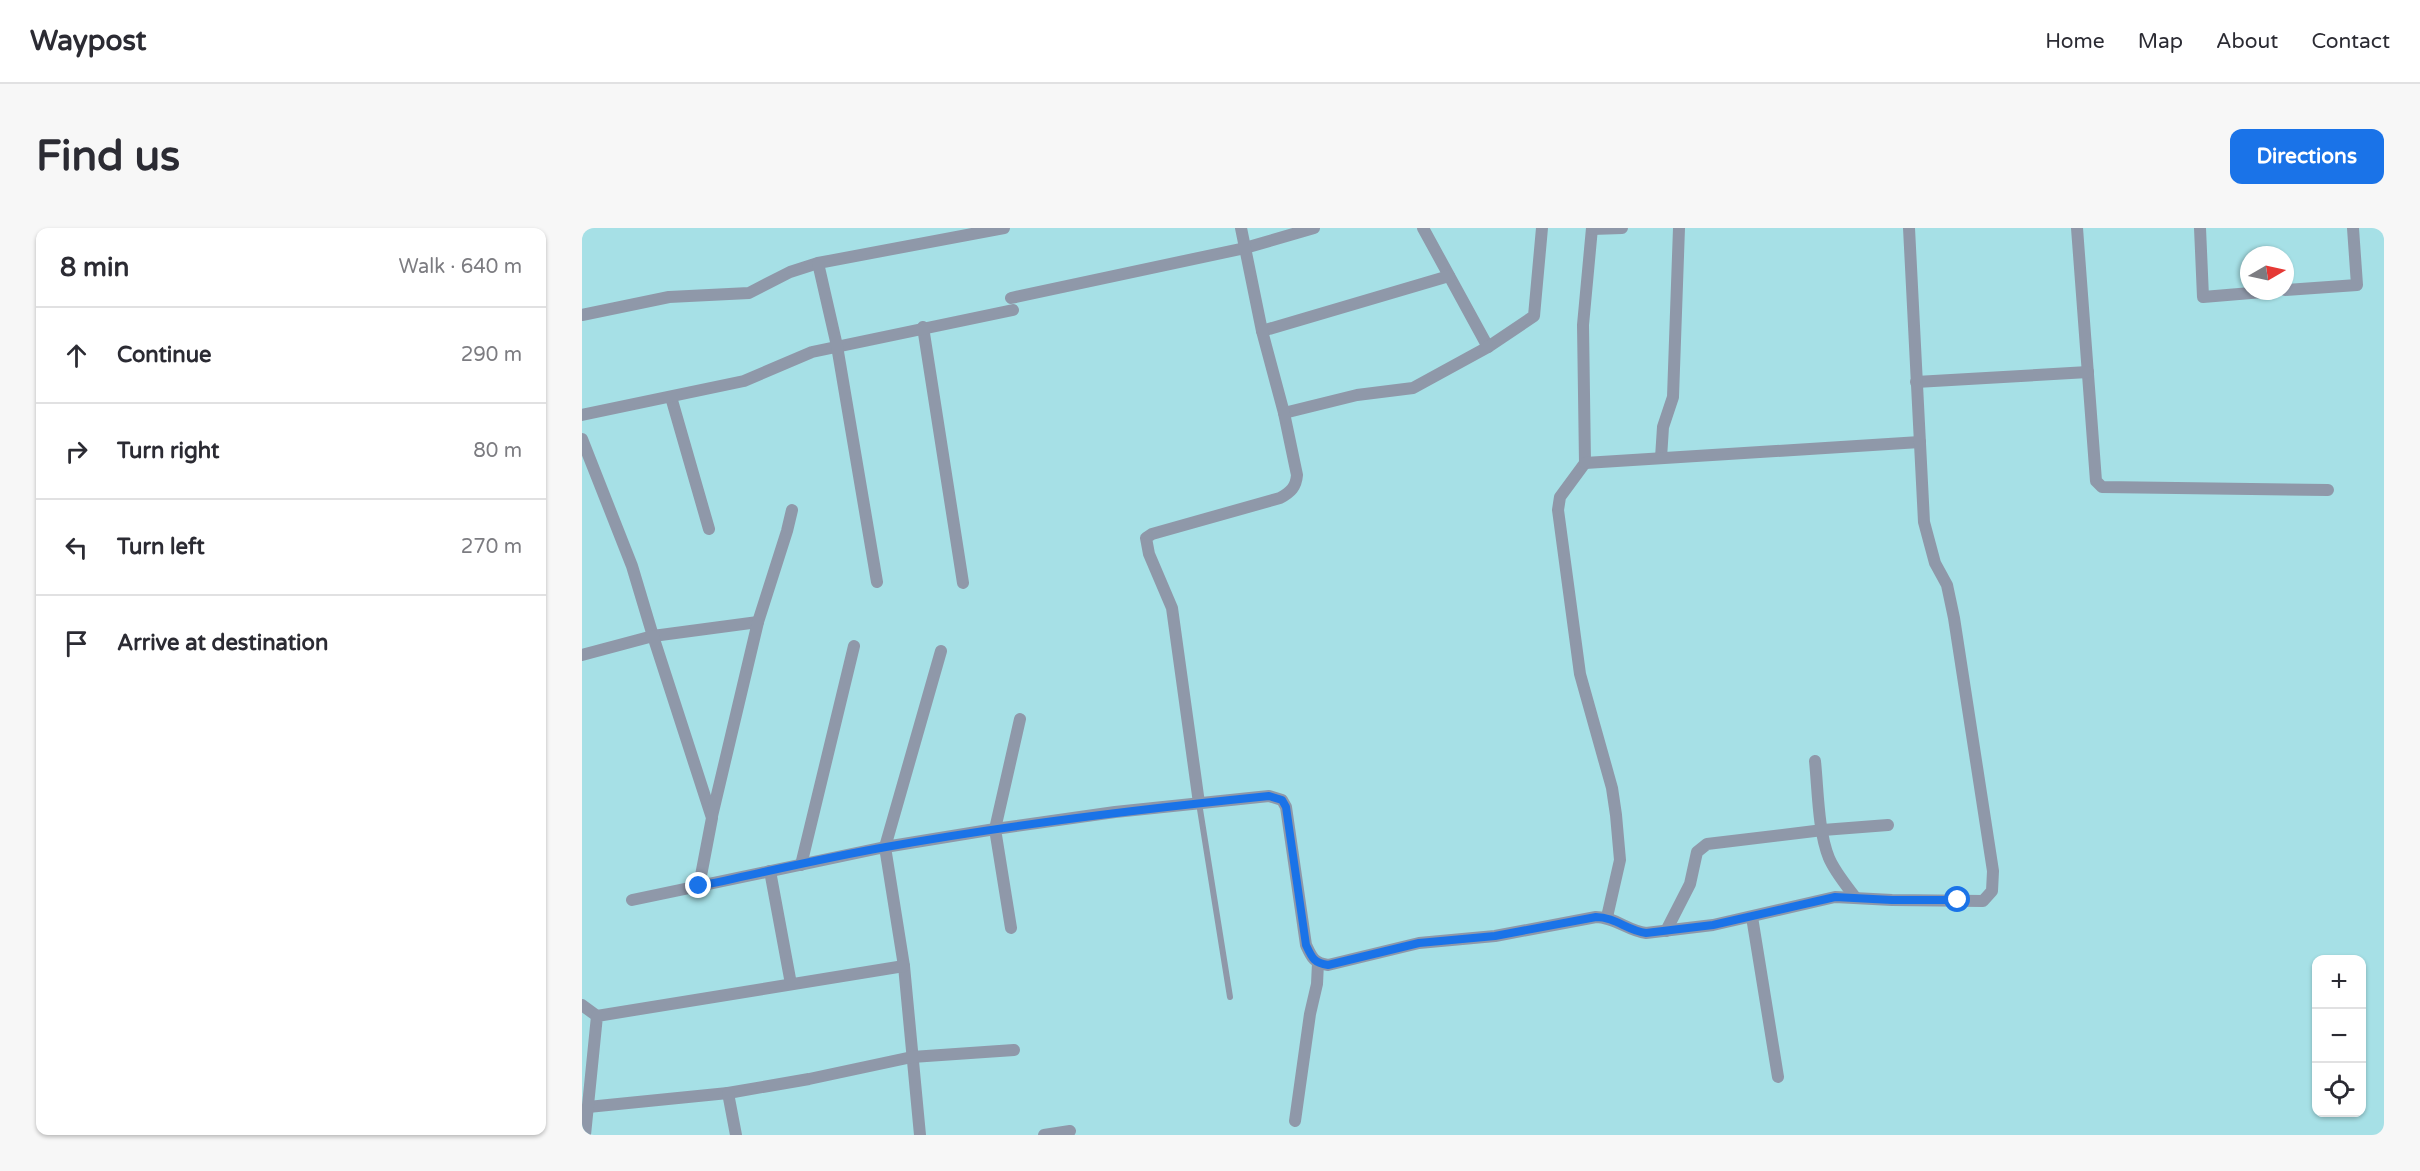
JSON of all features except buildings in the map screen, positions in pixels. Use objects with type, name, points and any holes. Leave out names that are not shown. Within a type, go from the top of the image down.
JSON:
[{"type":"street","points":[[582,315],[669,297],[749,292],[790,272],[818,263],[1004,228]]},
{"type":"street","points":[[1199,803],[1172,608],[1149,554],[1146,538],[1152,534],[1280,498],[1290,492],[1296,483],[1297,475],[1240,228]]},
{"type":"street","points":[[582,415],[744,381],[818,351],[1245,248],[1314,228]]},
{"type":"street","points":[[1423,228],[1488,347]]},
{"type":"street","points":[[1284,413],[1357,394],[1413,388],[1488,347],[1534,316],[1542,228]]},
{"type":"street","points":[[1607,917],[1620,860],[1616,815],[1612,788],[1580,674],[1558,510],[1560,497],[1585,463],[1583,326],[1592,229],[1622,228]]},
{"type":"street","points":[[1661,458],[1663,427],[1673,398],[1679,228]]},
{"type":"street","points":[[632,900],[885,847],[1115,812],[1269,796],[1282,800],[1286,807],[1306,945],[1312,958],[1318,963],[1339,964],[1430,941],[1495,936],[1585,919],[1607,917],[1637,932],[1713,925],[1835,897],[1892,900],[1983,900],[1992,891],[1993,871],[1954,618],[1947,585],[1935,563],[1924,522],[1909,228]]},
{"type":"street","points":[[2077,228],[2096,481],[2102,488],[2328,490]]},
{"type":"street","points":[[2200,228],[2203,297],[2240,294]]},
{"type":"street","points":[[2294,289],[2357,285],[2353,228]]},
{"type":"street","points":[[818,263],[837,346],[877,582]]},
{"type":"street","points":[[1262,331],[1449,276]]},
{"type":"street","points":[[923,327],[963,583]]},
{"type":"street","points":[[1916,382],[2088,372]]},
{"type":"street","points":[[671,396],[709,529]]},
{"type":"street","points":[[582,439],[632,566],[712,818]]},
{"type":"street","points":[[1585,463],[1920,442]]},
{"type":"street","points":[[699,886],[712,818],[758,622],[788,531],[792,510]]},
{"type":"street","points":[[582,655],[653,636],[758,622]]},
{"type":"street","points":[[801,865],[854,646]]},
{"type":"street","points":[[920,1135],[904,966],[885,847],[941,651]]},
{"type":"street","points":[[1011,928],[995,830],[1020,719]]},
{"type":"street","points":[[1815,761],[1828,857],[1855,897]]},
{"type":"street","points":[[1666,930],[1690,884],[1697,852],[1707,844],[1823,830],[1888,825]]},
{"type":"street","points":[[770,871],[791,984]]},
{"type":"street","points":[[1752,917],[1778,1077]]},
{"type":"street","points":[[1295,1121],[1310,1014],[1317,984],[1318,963]]},
{"type":"street","points":[[582,1005],[597,1016],[904,966]]},
{"type":"street","points":[[585,1135],[588,1107],[587,1066],[597,1016]]},
{"type":"street","points":[[588,1107],[728,1093],[809,1079],[912,1057],[1014,1050]]},
{"type":"street","points":[[728,1093],[736,1135]]},
{"type":"street","points":[[1044,1135],[1070,1131]]},
{"type":"lane","points":[[1199,803],[1230,997]]},
{"type":"route","points":[[699,886],[885,847],[1115,812],[1276,796],[1286,807],[1306,945],[1312,958],[1318,963],[1328,965],[1430,941],[1495,936],[1596,917],[1607,917],[1637,932],[1646,933],[1713,925],[1835,897],[1958,900]]}]
